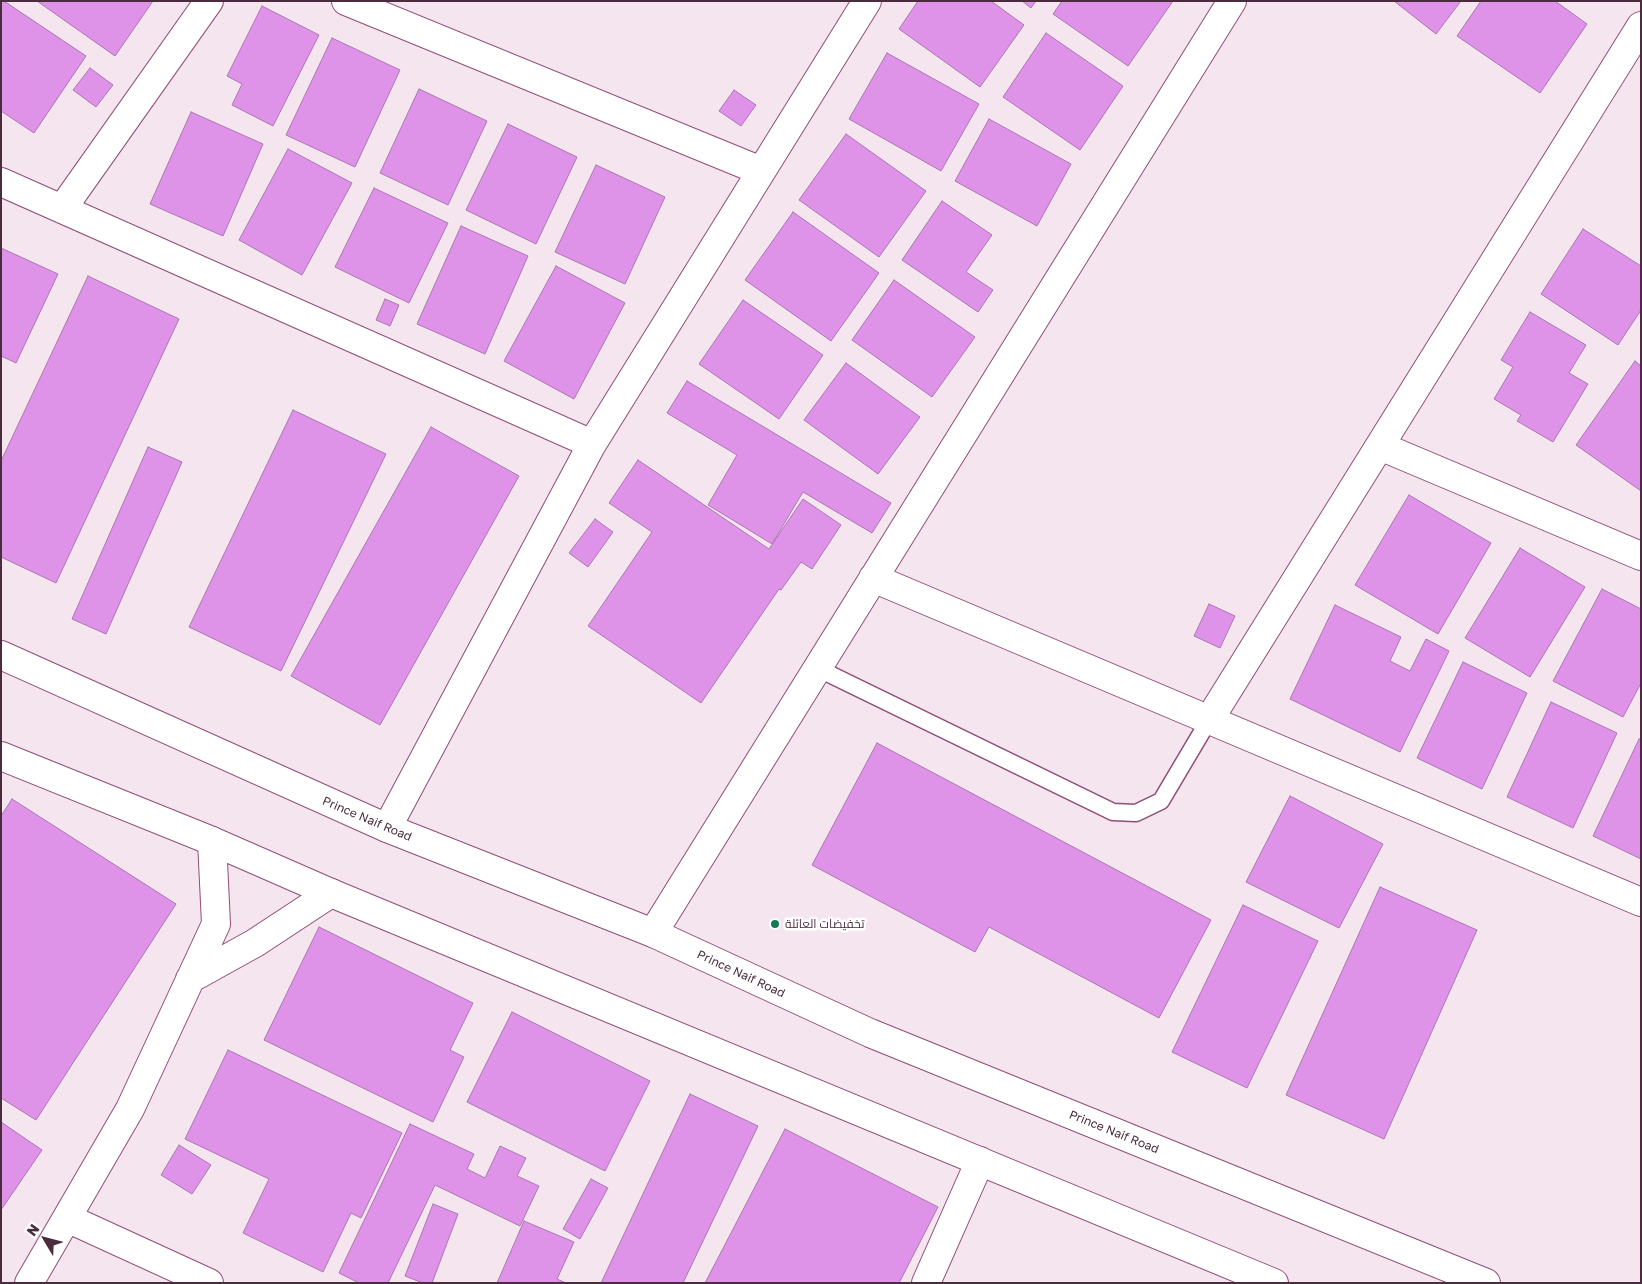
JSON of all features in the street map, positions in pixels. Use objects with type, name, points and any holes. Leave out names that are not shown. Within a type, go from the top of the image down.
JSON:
[{"type":"street","points":[[62,209],[209,1]]},
{"type":"street","points":[[346,1],[761,171]]},
{"type":"street","points":[[387,828],[592,444],[867,1]]},
{"type":"street","points":[[653,933],[1232,1]]},
{"type":"street","points":[[1209,720],[1641,26]]},
{"type":"street","points":[[1,182],[592,444]]},
{"type":"street","points":[[1380,446],[1641,556]]},
{"type":"street","points":[[873,578],[1641,902]]},
{"type":"street","name":"Prince Naif Road","points":[[1,655],[387,828],[653,933],[870,1033],[1486,1283]]},
{"type":"street","points":[[5,761],[212,841],[331,893],[1274,1283]]},
{"type":"street","points":[[29,1283],[130,1109],[216,924],[212,841]]},
{"type":"street","points":[[190,979],[255,943],[331,893]]},
{"type":"street","points":[[926,1283],[980,1161]]},
{"type":"street","points":[[67,1218],[209,1283]]},
{"type":"lane","points":[[817,668],[1113,812],[1136,813],[1161,801],[1209,720]]},
{"type":"building","points":[[1,1],[4,1],[86,56],[34,133],[1,111]]},
{"type":"building","points":[[37,1],[153,1],[115,56]]},
{"type":"building","points":[[918,1],[991,1],[1024,25],[980,87],[899,29]]},
{"type":"building","points":[[1022,1],[1036,1],[1031,8]]},
{"type":"building","points":[[1062,1],[1173,1],[1128,66],[1053,14]]},
{"type":"building","points":[[1394,1],[1461,1],[1436,34]]},
{"type":"building","points":[[1481,1],[1555,1],[1587,24],[1540,93],[1457,36]]},
{"type":"building","points":[[262,6],[319,35],[273,126],[232,105],[242,84],[227,76]]},
{"type":"building","points":[[1046,33],[1123,86],[1080,150],[1003,97]]},
{"type":"building","points":[[332,38],[400,70],[355,167],[286,135]]},
{"type":"building","points":[[887,53],[979,104],[941,171],[849,119]]},
{"type":"building","points":[[90,68],[113,85],[96,107],[73,90]]},
{"type":"building","points":[[419,89],[487,121],[448,205],[380,173]]},
{"type":"building","points":[[734,90],[756,105],[741,126],[719,111]]},
{"type":"building","points":[[191,112],[263,144],[223,236],[150,204]]},
{"type":"building","points":[[989,119],[1071,164],[1037,226],[955,181]]},
{"type":"building","points":[[508,124],[577,157],[536,244],[466,210]]},
{"type":"building","points":[[846,134],[926,191],[879,257],[799,200]]},
{"type":"building","points":[[288,149],[352,183],[302,275],[239,240]]},
{"type":"building","points":[[596,165],[665,197],[625,284],[555,252]]},
{"type":"building","points":[[374,188],[448,223],[409,303],[335,267]]},
{"type":"building","points":[[942,201],[992,235],[966,272],[993,290],[978,312],[902,260]]},
{"type":"building","points":[[793,212],[879,273],[831,341],[745,280]]},
{"type":"building","points":[[461,226],[528,256],[485,354],[417,324]]},
{"type":"building","points":[[1583,229],[1641,266],[1641,310],[1618,345],[1541,294]]},
{"type":"building","points":[[1,248],[58,274],[16,363],[1,356]]},
{"type":"building","points":[[556,266],[625,303],[574,399],[504,361]]},
{"type":"building","points":[[88,276],[179,319],[56,583],[1,557],[1,461]]},
{"type":"building","points":[[894,280],[975,337],[932,397],[852,340]]},
{"type":"building","points":[[385,299],[399,305],[390,326],[376,320]]},
{"type":"building","points":[[743,300],[823,355],[779,419],[699,364]]},
{"type":"building","points":[[1530,312],[1586,345],[1569,373],[1588,384],[1553,442],[1517,421],[1521,415],[1494,399],[1513,367],[1501,360]]},
{"type":"building","points":[[1635,361],[1641,366],[1641,491],[1576,445]]},
{"type":"building","points":[[846,363],[920,417],[878,474],[804,420]]},
{"type":"building","points":[[687,381],[891,503],[872,533],[803,492],[772,544],[708,505],[737,455],[667,413]]},
{"type":"building","points":[[293,410],[386,454],[281,671],[189,627]]},
{"type":"building","points":[[431,427],[519,476],[380,725],[291,676]]},
{"type":"building","points":[[148,447],[182,462],[106,634],[72,619]]},
{"type":"building","points":[[638,460],[769,549],[803,499],[841,525],[812,569],[801,562],[781,590],[779,589],[701,703],[588,626],[652,532],[609,503]]},
{"type":"building","points":[[1409,495],[1491,543],[1438,634],[1355,585]]},
{"type":"building","points":[[595,519],[613,532],[588,567],[569,553]]},
{"type":"building","points":[[1520,548],[1585,587],[1530,677],[1465,638]]},
{"type":"building","points":[[1602,589],[1641,609],[1641,683],[1623,717],[1553,681]]},
{"type":"building","points":[[1209,604],[1235,616],[1220,648],[1194,636]]},
{"type":"building","points":[[1335,605],[1401,637],[1390,661],[1410,671],[1426,639],[1449,651],[1400,752],[1290,699]]},
{"type":"building","points":[[1463,662],[1527,693],[1482,789],[1417,758]]},
{"type":"building","points":[[1551,702],[1617,733],[1573,828],[1507,797]]},
{"type":"building","points":[[1639,739],[1641,740],[1641,859],[1593,836]]},
{"type":"building","points":[[877,743],[1211,920],[1159,1018],[989,927],[975,952],[812,865]]},
{"type":"building","points":[[1290,796],[1383,844],[1339,928],[1246,882]]},
{"type":"building","points":[[12,799],[176,904],[36,1120],[1,1098],[1,816]]},
{"type":"building","points":[[1380,887],[1477,930],[1384,1139],[1286,1095]]},
{"type":"building","points":[[1243,905],[1318,941],[1247,1088],[1172,1052]]},
{"type":"building","points":[[319,927],[473,1003],[450,1050],[464,1057],[433,1122],[264,1040]]},
{"type":"building","points":[[512,1012],[650,1081],[605,1171],[467,1102]]},
{"type":"building","points":[[228,1050],[402,1133],[361,1218],[351,1213],[323,1272],[243,1233],[269,1179],[185,1139]]},
{"type":"building","points":[[690,1094],[758,1126],[683,1283],[601,1283]]},
{"type":"building","points":[[1,1122],[42,1150],[1,1210]]},
{"type":"building","points":[[410,1124],[474,1154],[467,1169],[485,1178],[500,1146],[526,1158],[517,1176],[539,1186],[520,1226],[435,1185],[388,1283],[359,1283],[339,1273]]},
{"type":"building","points":[[785,1129],[938,1207],[899,1283],[705,1283]]},
{"type":"building","points":[[179,1145],[211,1165],[192,1194],[161,1175]]},
{"type":"building","points":[[591,1179],[608,1188],[580,1239],[563,1229]]},
{"type":"building","points":[[433,1204],[458,1214],[432,1283],[423,1283],[405,1276]]},
{"type":"building","points":[[524,1221],[574,1242],[557,1279],[566,1283],[497,1283]]},
{"type":"place","name":"تخفيضات العائلة","points":[[775,924]]}]
